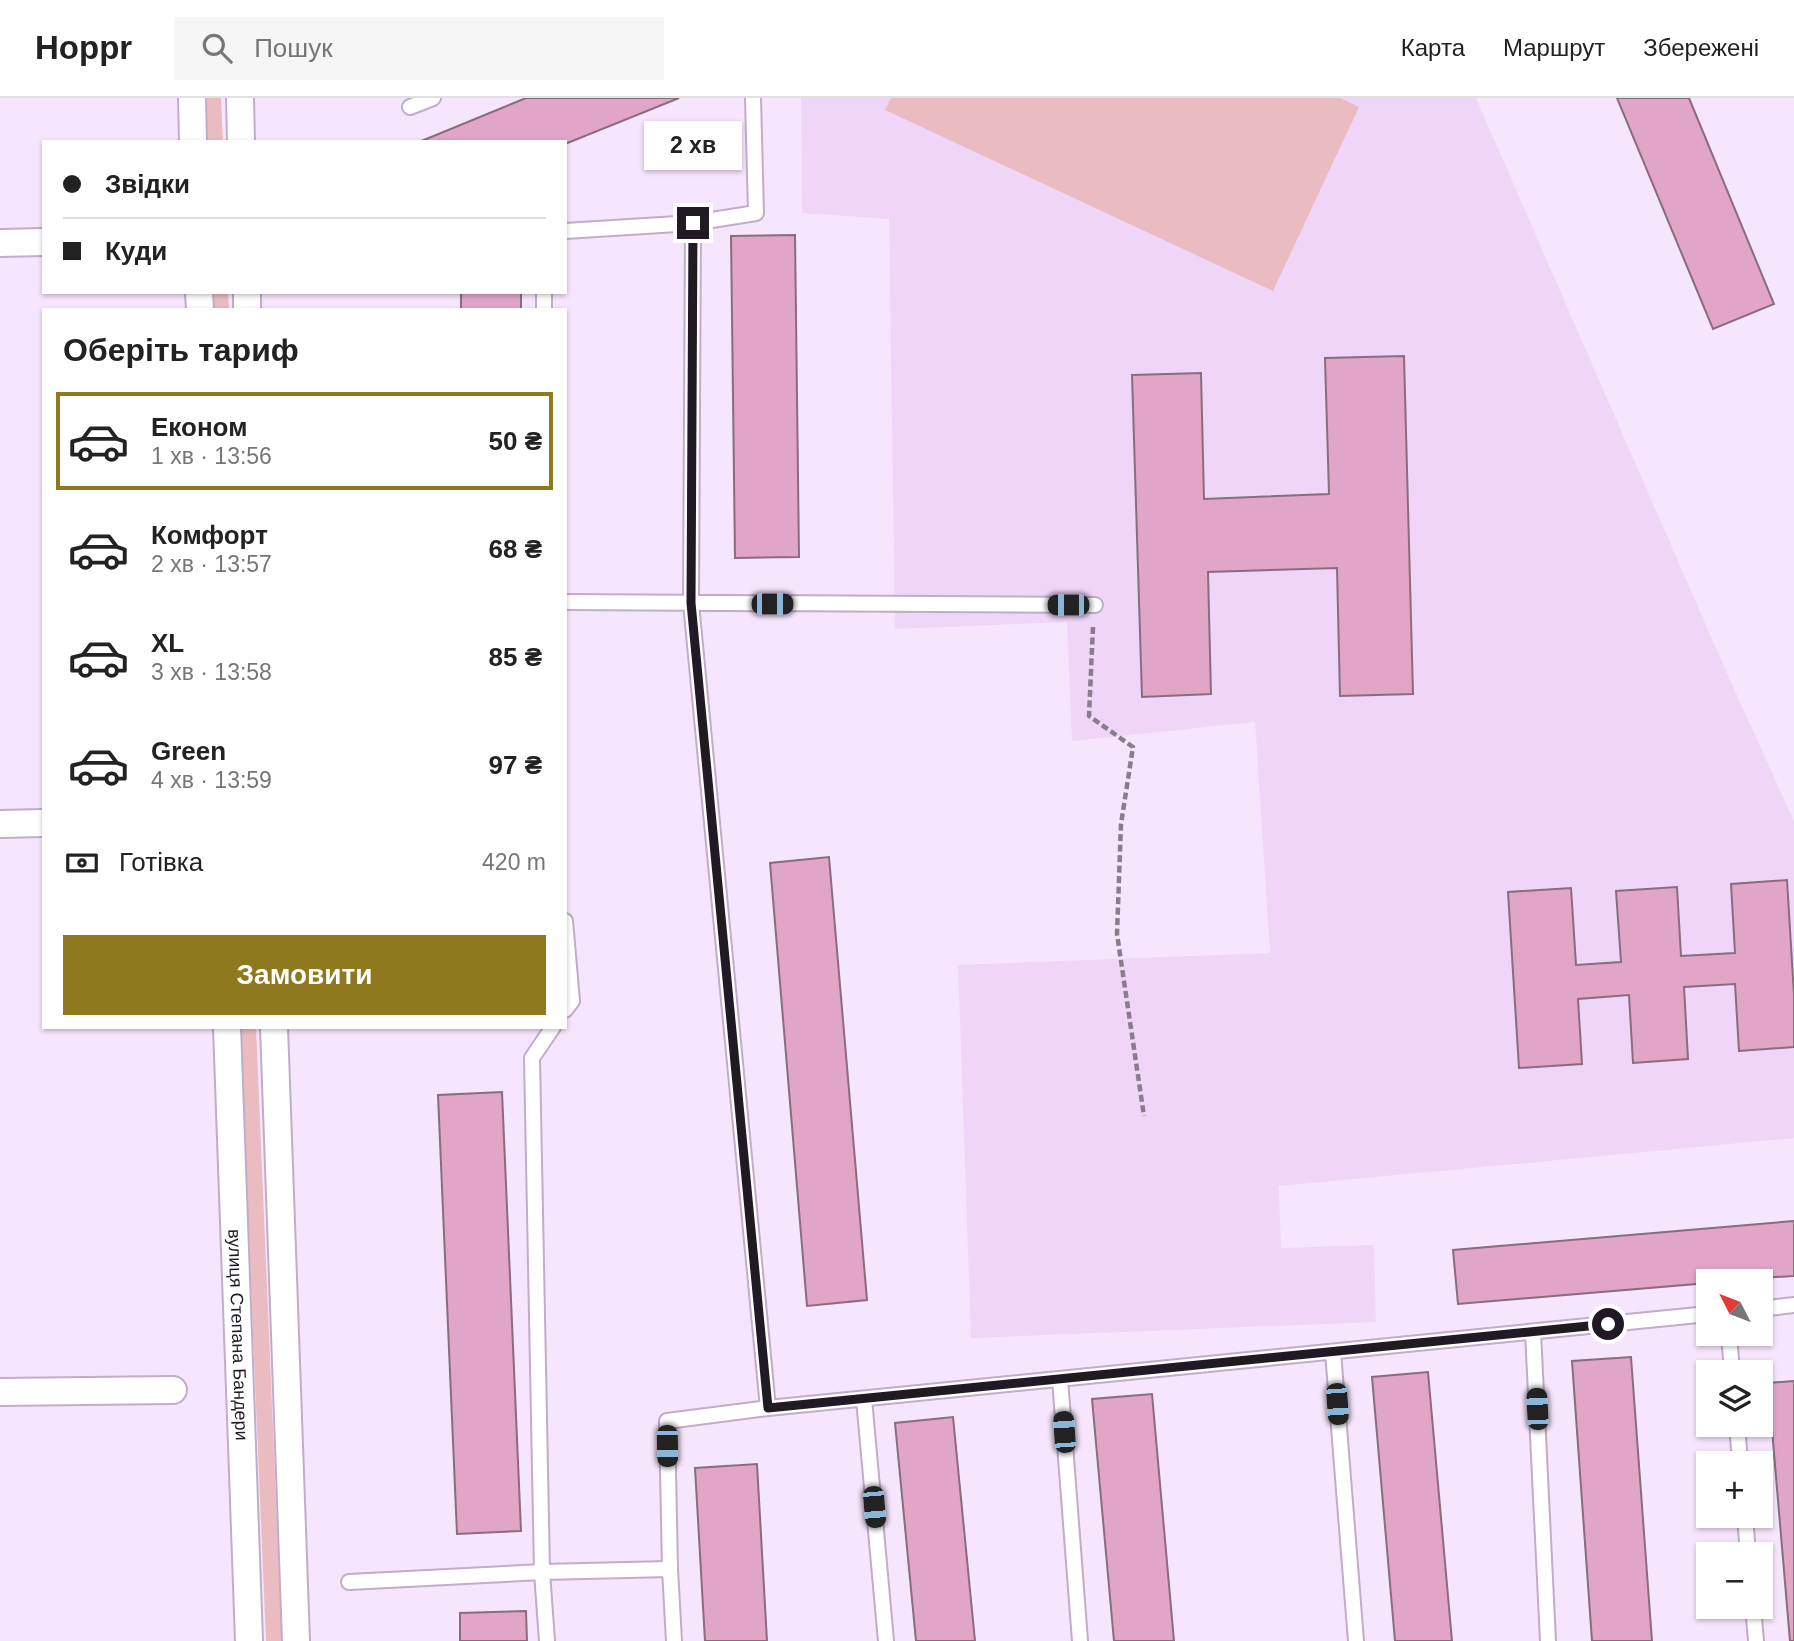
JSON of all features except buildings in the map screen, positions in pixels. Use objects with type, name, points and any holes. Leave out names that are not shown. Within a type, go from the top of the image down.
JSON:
[{"type":"street","points":[[192,98],[194,140]]},
{"type":"street","points":[[240,98],[241,140]]},
{"type":"street","points":[[0,243],[42,242]]},
{"type":"street","points":[[0,824],[42,823]]},
{"type":"street","name":"вулиця Степана Бандери","points":[[227,1029],[250,1641]]},
{"type":"street","points":[[274,1029],[296,1641]]},
{"type":"street","points":[[0,1392],[173,1390]]},
{"type":"lane","points":[[410,107],[433,98]]},
{"type":"lane","points":[[567,231],[693,223],[756,213],[753,98]]},
{"type":"lane","points":[[693,223],[691,603],[768,1408]]},
{"type":"lane","points":[[567,603],[1095,605]]},
{"type":"lane","points":[[567,944],[572,1001],[567,1007]]},
{"type":"lane","points":[[547,1641],[542,1572],[531,1058],[552,1029]]},
{"type":"lane","points":[[1773,1308],[1794,1306]]},
{"type":"lane","points":[[674,1641],[667,1421],[768,1408],[1696,1315]]},
{"type":"lane","points":[[1533,1332],[1548,1641]]},
{"type":"lane","points":[[1333,1352],[1356,1641]]},
{"type":"lane","points":[[1060,1379],[1080,1641]]},
{"type":"lane","points":[[864,1399],[886,1641]]},
{"type":"lane","points":[[349,1582],[542,1572],[670,1569]]},
{"type":"lane","points":[[1754,1619],[1756,1641]]},
{"type":"path","points":[[1095,605],[1089,716],[1133,747],[1121,824],[1117,934],[1144,1116]]},
{"type":"shaded area","points":[[205,98],[221,98],[223,140],[206,140]]},
{"type":"shaded area","points":[[801,98],[1476,98],[1794,821],[1794,1138],[1279,1186],[1281,1248],[1374,1245],[1376,1322],[971,1338],[958,965],[1270,953],[1255,722],[1072,741],[1067,622],[895,629],[889,219],[802,213]]},
{"type":"shaded area","points":[[891,98],[1340,98],[1359,107],[1273,291],[885,110]]},
{"type":"shaded area","points":[[212,294],[228,294],[229,308],[212,308]]},
{"type":"shaded area","points":[[240,1029],[256,1029],[282,1641],[266,1641]]},
{"type":"route","points":[[693,223],[691,603],[768,1408],[1608,1324]]}]
